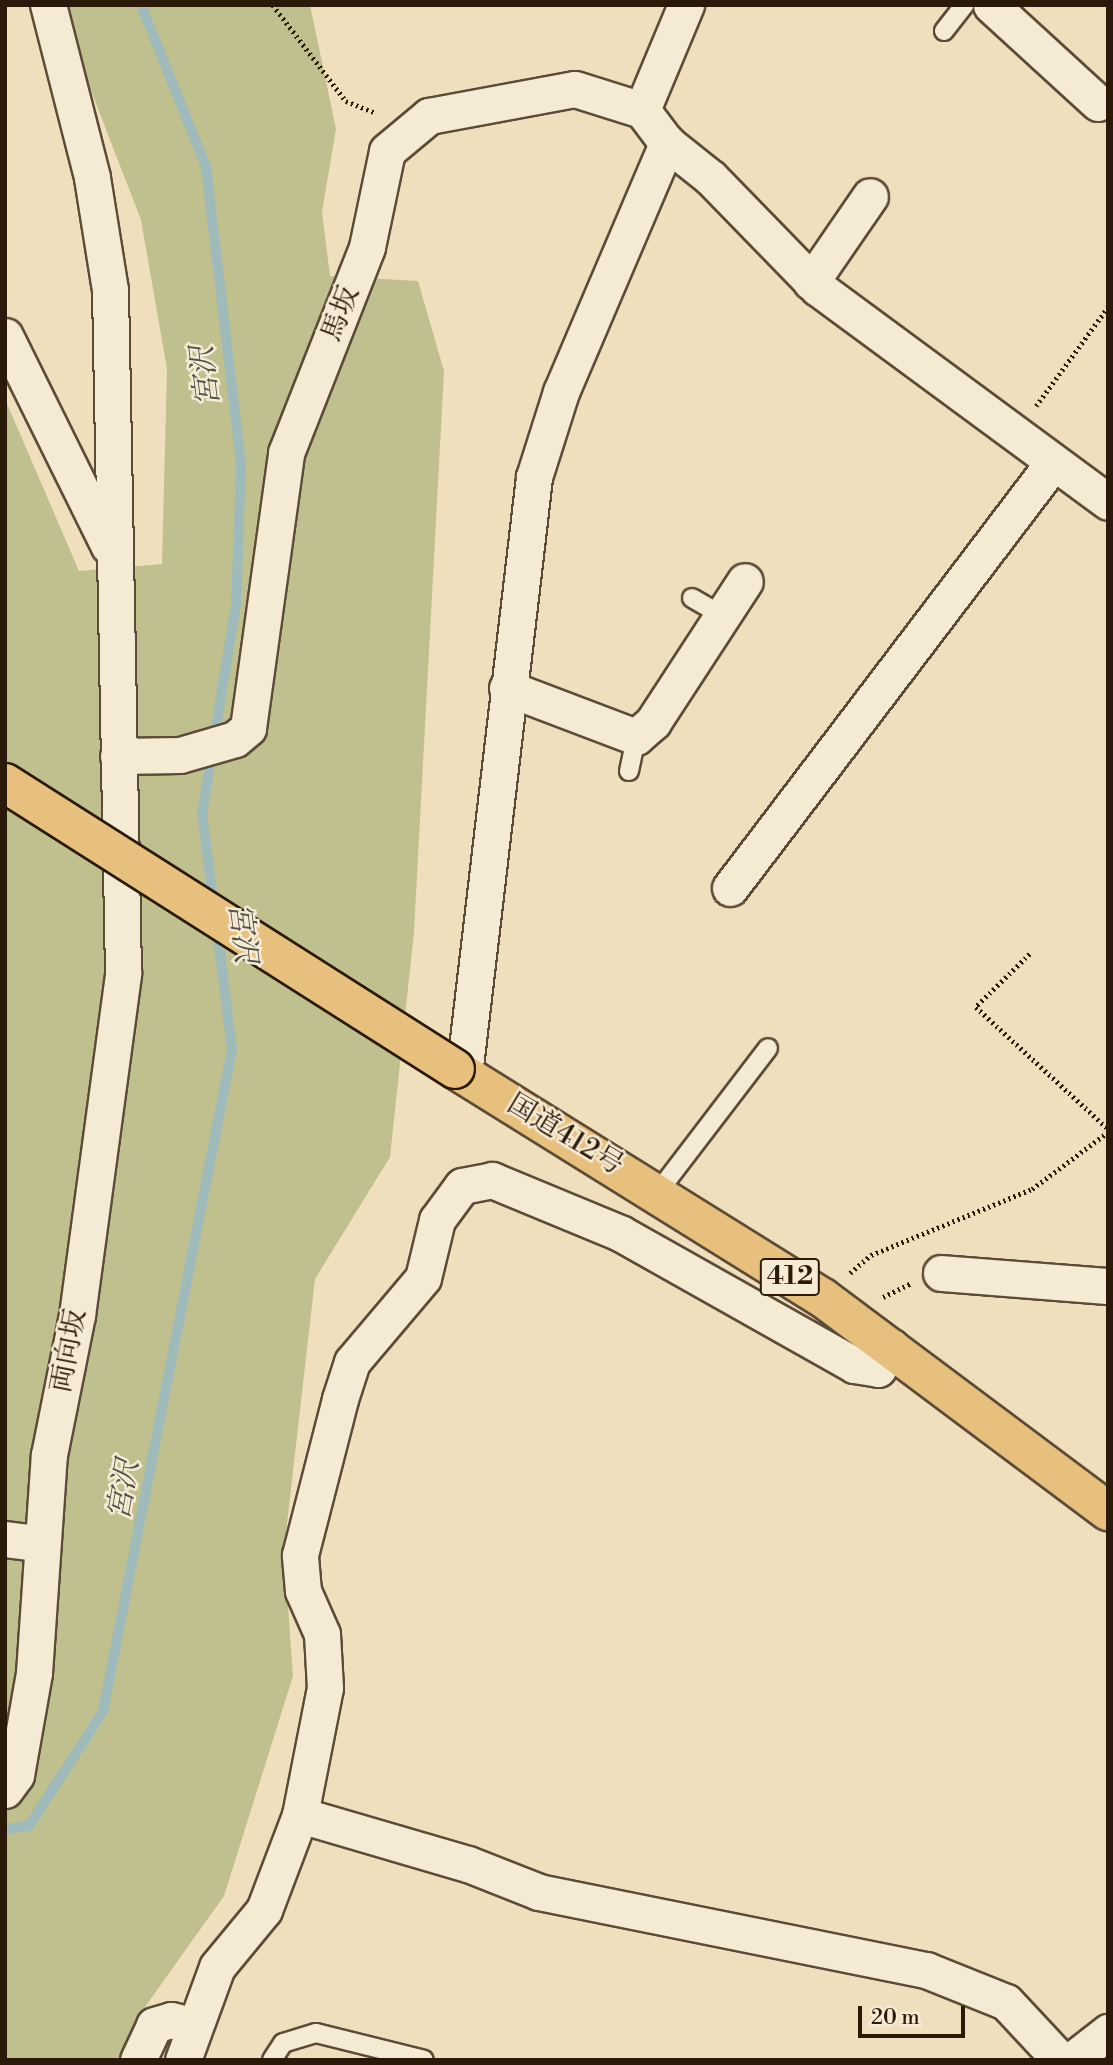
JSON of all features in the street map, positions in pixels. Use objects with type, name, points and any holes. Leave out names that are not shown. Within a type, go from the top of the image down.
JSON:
[{"type":"highway","name":"国道412号","points":[[5,783],[460,1071],[658,1192],[838,1309],[1108,1511]]},
{"type":"street","name":"両向坂","points":[[11,1782],[41,1609],[22,1541],[121,1010],[118,756],[111,549],[110,290],[92,177],[48,5]]},
{"type":"street","points":[[686,5],[642,110],[667,144],[711,178],[811,282],[1108,502]]},
{"type":"street","points":[[991,5],[1098,103]]},
{"type":"street","name":"馬坂","points":[[118,756],[180,755],[235,739],[248,728],[286,453],[367,247],[387,151],[406,131],[429,116],[575,89],[642,110]]},
{"type":"street","points":[[460,1071],[534,477],[561,392],[667,144]]},
{"type":"street","points":[[811,282],[870,196]]},
{"type":"street","points":[[5,336],[111,549]]},
{"type":"street","points":[[730,888],[743,845],[909,622],[1053,463]]},
{"type":"street","points":[[507,688],[636,737],[653,722],[706,607],[745,582]]},
{"type":"street","points":[[183,2060],[191,2025],[217,1966],[264,1910],[300,1815],[325,1688],[322,1634],[303,1591],[300,1555],[340,1399],[352,1362],[424,1278],[437,1220],[462,1186],[492,1180],[620,1233],[854,1365],[878,1368],[891,1347]]},
{"type":"street","points":[[941,1273],[1108,1286]]},
{"type":"street","points":[[300,1815],[468,1864],[539,1892],[926,1970],[1006,2003],[1060,2060]]},
{"type":"street","points":[[138,2060],[154,2025],[171,2020],[191,2025]]},
{"type":"street","points":[[1072,2060],[1108,2032]]},
{"type":"lane","points":[[944,31],[964,5]]},
{"type":"lane","points":[[629,771],[636,737]]},
{"type":"lane","points":[[658,1192],[768,1048]]},
{"type":"lane","points":[[272,2060],[282,2043],[316,2033],[424,2060]]},
{"type":"path","points":[[273,5],[346,101],[387,115],[406,131]]},
{"type":"path","points":[[1015,435],[1108,307]]},
{"type":"path","points":[[838,1309],[871,1255],[1032,1189],[1108,1131],[976,1007],[1030,954]]},
{"type":"path","points":[[838,1309],[941,1273]]},
{"type":"green space","points":[[58,5],[310,5],[336,129],[322,212],[330,276],[418,281],[444,371],[414,932],[390,1157],[315,1279],[284,1550],[293,1676],[224,1896],[145,2007],[134,2060],[5,2060],[5,399],[79,571],[162,564],[167,369],[141,220]]},
{"type":"waterway","name":"宮沢","points":[[141,5],[206,167],[241,467],[236,604],[202,814],[214,906]]},
{"type":"waterway","name":"宮沢","points":[[5,1829],[29,1826],[103,1711],[232,1049],[217,929]]}]
